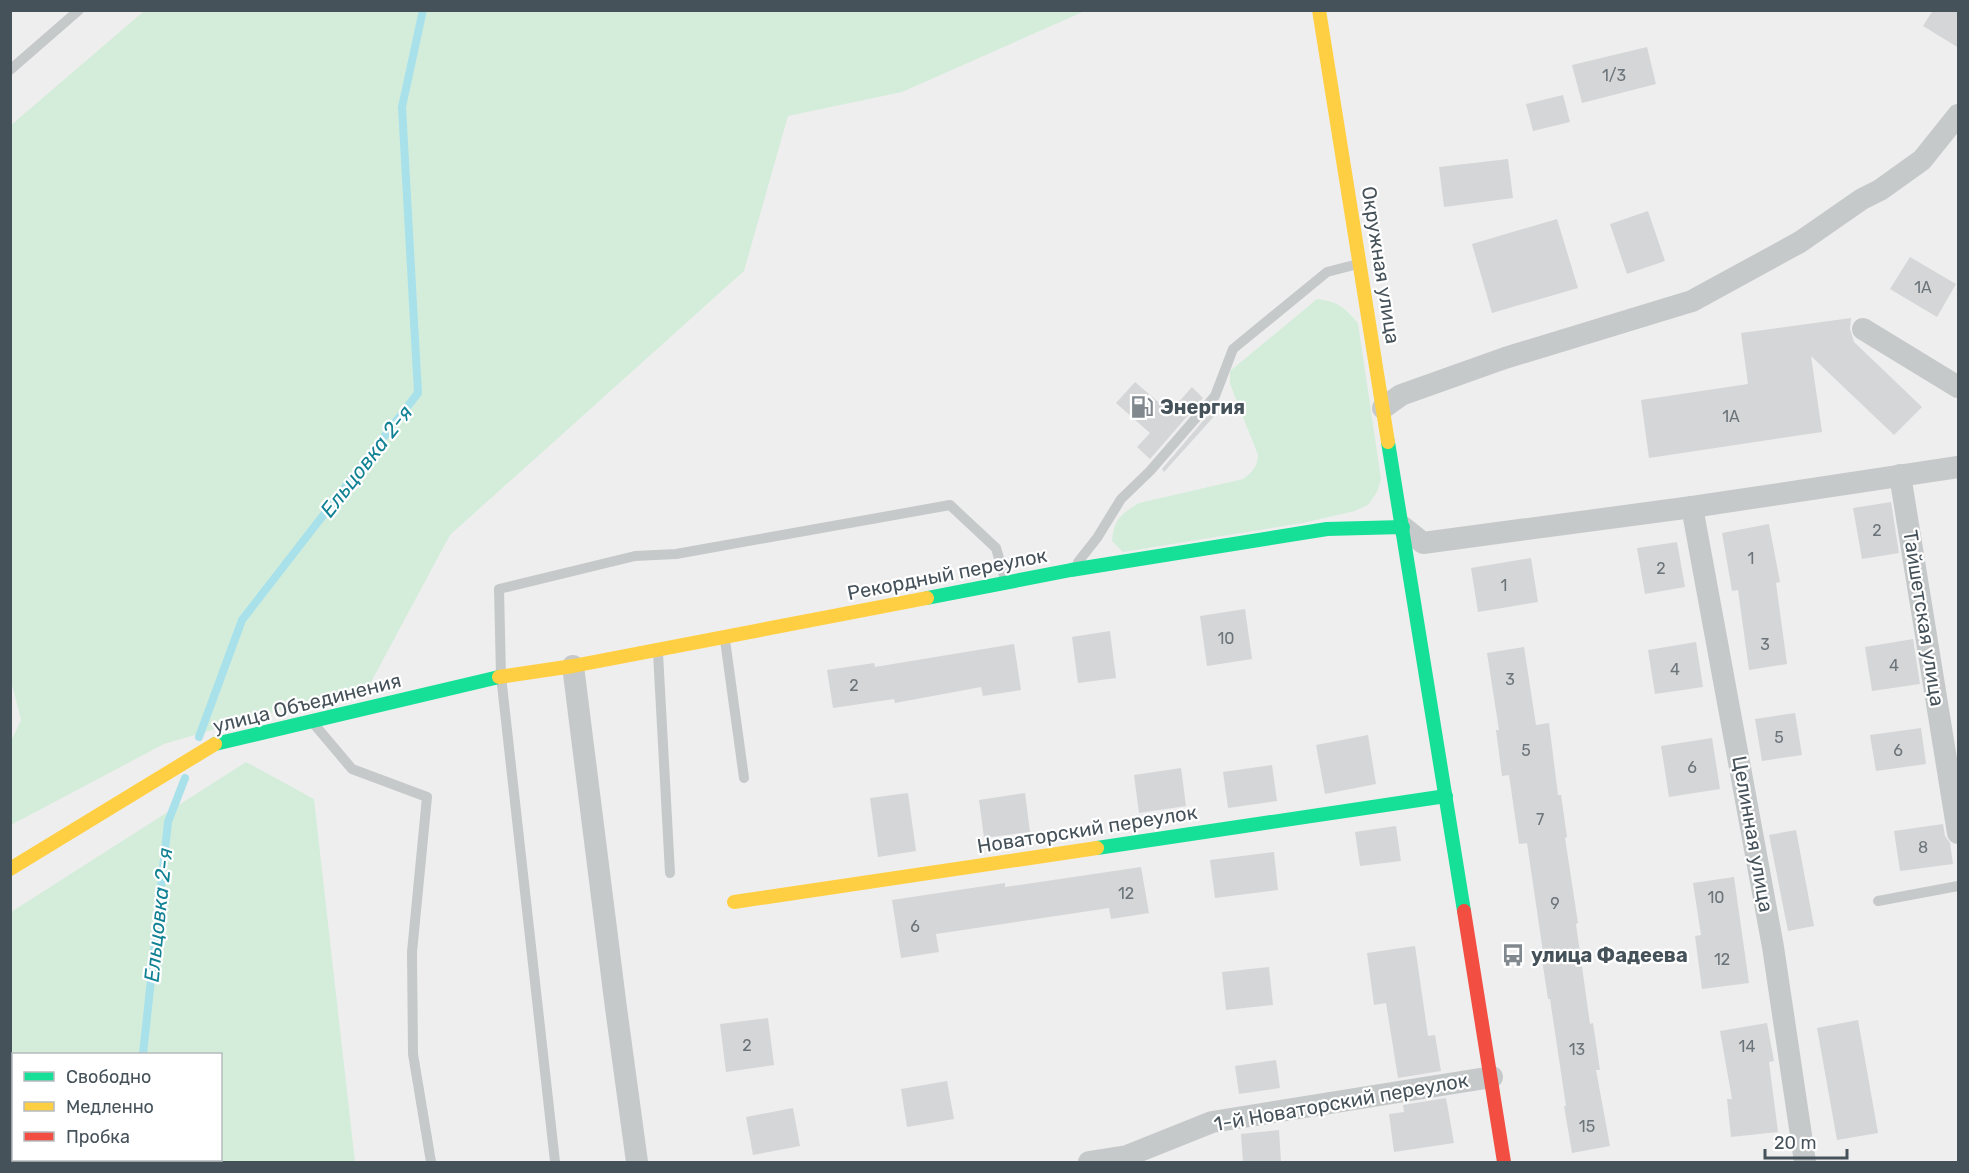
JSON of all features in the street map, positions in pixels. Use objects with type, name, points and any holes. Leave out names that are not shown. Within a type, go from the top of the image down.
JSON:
[{"type":"main road","name":"Окружная улица","points":[[1319,10],[1403,526]]},
{"type":"main road","name":"Рекордный переулок","points":[[501,676],[573,666],[1071,570],[1327,529],[1403,526]]},
{"type":"main road","points":[[1403,526],[1504,1162]]},
{"type":"main road","name":"улица Объединения","points":[[10,869],[216,743],[501,676]]},
{"type":"main road","name":"Новаторский переулок","points":[[734,902],[1446,796]]},
{"type":"street","points":[[1383,408],[1401,395],[1505,358],[1692,301],[1800,242],[1862,199],[1880,190],[1922,160],[1959,115]]},
{"type":"street","points":[[1863,329],[1959,387]]},
{"type":"street","points":[[1403,526],[1423,543],[1692,507],[1959,467]]},
{"type":"street","name":"Тайшетская улица","points":[[1900,475],[1959,833]]},
{"type":"street","name":"Целинная улица","points":[[1692,507],[1773,947],[1805,1162]]},
{"type":"street","points":[[573,666],[637,1162]]},
{"type":"street","name":"1-й Новаторский переулок","points":[[1089,1162],[1126,1160],[1212,1122],[1492,1077]]},
{"type":"lane","points":[[10,70],[79,10]]},
{"type":"lane","points":[[1071,570],[1097,538],[1121,499],[1150,471],[1215,396],[1233,349],[1327,272],[1361,263]]},
{"type":"lane","points":[[555,1162],[501,676],[499,589],[635,556],[676,554],[950,505],[996,548],[1006,582]]},
{"type":"lane","points":[[724,637],[744,778]]},
{"type":"lane","points":[[658,650],[670,873]]},
{"type":"lane","points":[[311,721],[352,769],[426,797],[412,952],[413,1054],[430,1162]]},
{"type":"lane","points":[[1878,901],[1959,886]]},
{"type":"green space","points":[[144,11],[1085,11],[902,92],[788,116],[744,271],[450,535],[370,684],[164,744],[11,825],[11,741],[21,720],[10,677],[10,126]]},
{"type":"green space","points":[[1317,299],[1340,306],[1358,323],[1381,479],[1377,492],[1368,505],[1355,511],[1303,523],[1123,552],[1112,541],[1115,527],[1123,514],[1139,503],[1243,479],[1254,469],[1258,455],[1230,384],[1230,371]]},
{"type":"green space","points":[[246,762],[314,799],[355,1162],[11,1162],[11,912]]},
{"type":"building","points":[[1933,10],[1959,10],[1959,48],[1923,26]]},
{"type":"building","points":[[1647,47],[1656,84],[1582,103],[1572,65]]},
{"type":"building","points":[[1563,95],[1570,122],[1533,131],[1526,104]]},
{"type":"building","points":[[1508,159],[1513,198],[1444,207],[1439,167]]},
{"type":"building","points":[[1648,211],[1665,261],[1627,274],[1610,224]]},
{"type":"building","points":[[1557,219],[1578,288],[1492,313],[1472,244]]},
{"type":"building","points":[[1910,257],[1956,284],[1937,317],[1890,289]]},
{"type":"building","points":[[1851,318],[1850,329],[1854,342],[1922,407],[1894,435],[1811,356],[1822,432],[1649,458],[1641,400],[1748,384],[1741,333]]},
{"type":"building","points":[[1135,382],[1170,412],[1192,387],[1203,398],[1150,459],[1137,447],[1150,433],[1116,403]]},
{"type":"building","points":[[1214,408],[1218,412],[1164,472],[1162,469]]},
{"type":"building","points":[[1891,502],[1899,553],[1862,559],[1853,508]]},
{"type":"building","points":[[1769,524],[1780,582],[1776,583],[1787,664],[1749,670],[1738,590],[1732,591],[1722,533]]},
{"type":"building","points":[[1677,542],[1685,587],[1645,594],[1637,548]]},
{"type":"building","points":[[1531,558],[1538,602],[1478,612],[1471,568]]},
{"type":"building","points":[[1245,609],[1252,659],[1207,666],[1200,616]]},
{"type":"building","points":[[1110,631],[1116,678],[1078,683],[1072,637]]},
{"type":"building","points":[[1913,639],[1920,684],[1872,691],[1865,647]]},
{"type":"building","points":[[1696,642],[1703,687],[1655,694],[1648,650]]},
{"type":"building","points":[[1014,644],[1021,690],[983,696],[981,687],[895,703],[894,699],[833,708],[827,670],[874,663],[875,667]]},
{"type":"building","points":[[1524,647],[1536,725],[1549,723],[1558,795],[1561,795],[1567,837],[1565,838],[1590,1024],[1593,1023],[1600,1070],[1596,1070],[1610,1146],[1572,1153],[1550,999],[1548,999],[1541,953],[1543,952],[1527,843],[1519,844],[1509,775],[1502,776],[1496,730],[1499,730],[1487,653]]},
{"type":"building","points":[[1795,713],[1802,755],[1762,761],[1755,719]]},
{"type":"building","points":[[1921,728],[1926,764],[1876,771],[1870,735]]},
{"type":"building","points":[[1368,735],[1376,784],[1325,794],[1316,745]]},
{"type":"building","points":[[1712,738],[1720,789],[1669,797],[1661,746]]},
{"type":"building","points":[[1272,765],[1277,801],[1228,808],[1223,772]]},
{"type":"building","points":[[1181,768],[1186,806],[1139,813],[1134,775]]},
{"type":"building","points":[[908,793],[916,851],[878,857],[870,798]]},
{"type":"building","points":[[1025,793],[1030,832],[984,838],[979,800]]},
{"type":"building","points":[[1943,824],[1945,836],[1950,843],[1953,864],[1900,871],[1894,831]]},
{"type":"building","points":[[1396,826],[1401,861],[1360,866],[1355,832]]},
{"type":"building","points":[[1796,830],[1814,926],[1788,931],[1769,835]]},
{"type":"building","points":[[1274,852],[1278,890],[1215,898],[1210,860]]},
{"type":"building","points":[[1141,867],[1149,913],[1111,919],[1109,908],[936,934],[939,952],[901,958],[892,900],[1005,883],[1005,887]]},
{"type":"building","points":[[1734,877],[1749,983],[1702,989],[1695,936],[1701,935],[1693,883]]},
{"type":"building","points":[[1415,946],[1428,1036],[1435,1035],[1441,1071],[1398,1078],[1386,1003],[1374,1005],[1367,953]]},
{"type":"building","points":[[1269,967],[1273,1005],[1226,1010],[1222,972]]},
{"type":"building","points":[[768,1018],[774,1065],[726,1072],[720,1024]]},
{"type":"building","points":[[1858,1020],[1878,1133],[1837,1140],[1817,1028]]},
{"type":"building","points":[[1767,1023],[1774,1061],[1769,1062],[1778,1132],[1731,1137],[1727,1099],[1732,1099],[1720,1031]]},
{"type":"building","points":[[1276,1060],[1280,1088],[1239,1094],[1235,1066]]},
{"type":"building","points":[[947,1081],[954,1119],[907,1127],[901,1089]]},
{"type":"building","points":[[1446,1098],[1454,1143],[1394,1152],[1389,1114],[1404,1112],[1403,1105]]},
{"type":"building","points":[[793,1108],[800,1146],[753,1155],[746,1117]]},
{"type":"building","points":[[1279,1130],[1281,1162],[1243,1162],[1241,1134]]},
{"type":"waterway","name":"Ельцовка 2-я","points":[[199,737],[242,620],[418,393],[402,107],[423,10]]},
{"type":"waterway","name":"Ельцовка 2-я","points":[[143,1053],[168,822],[185,778]]},
{"type":"traffic: fast","points":[[1388,442],[1464,911]]},
{"type":"traffic: fast","points":[[927,598],[1071,570],[1327,529],[1403,527]]},
{"type":"traffic: fast","points":[[215,744],[499,677]]},
{"type":"traffic: fast","points":[[1097,848],[1446,796]]},
{"type":"traffic: slow","points":[[1319,10],[1388,442]]},
{"type":"traffic: slow","points":[[499,677],[573,666],[927,598]]},
{"type":"traffic: slow","points":[[10,869],[215,744]]},
{"type":"traffic: slow","points":[[734,902],[1097,848]]},
{"type":"traffic: jam","points":[[1464,911],[1504,1162]]},
{"type":"place","name":"Энергия","points":[[1142,407]]},
{"type":"place","name":"улица Фадеева","points":[[1513,955]]}]
